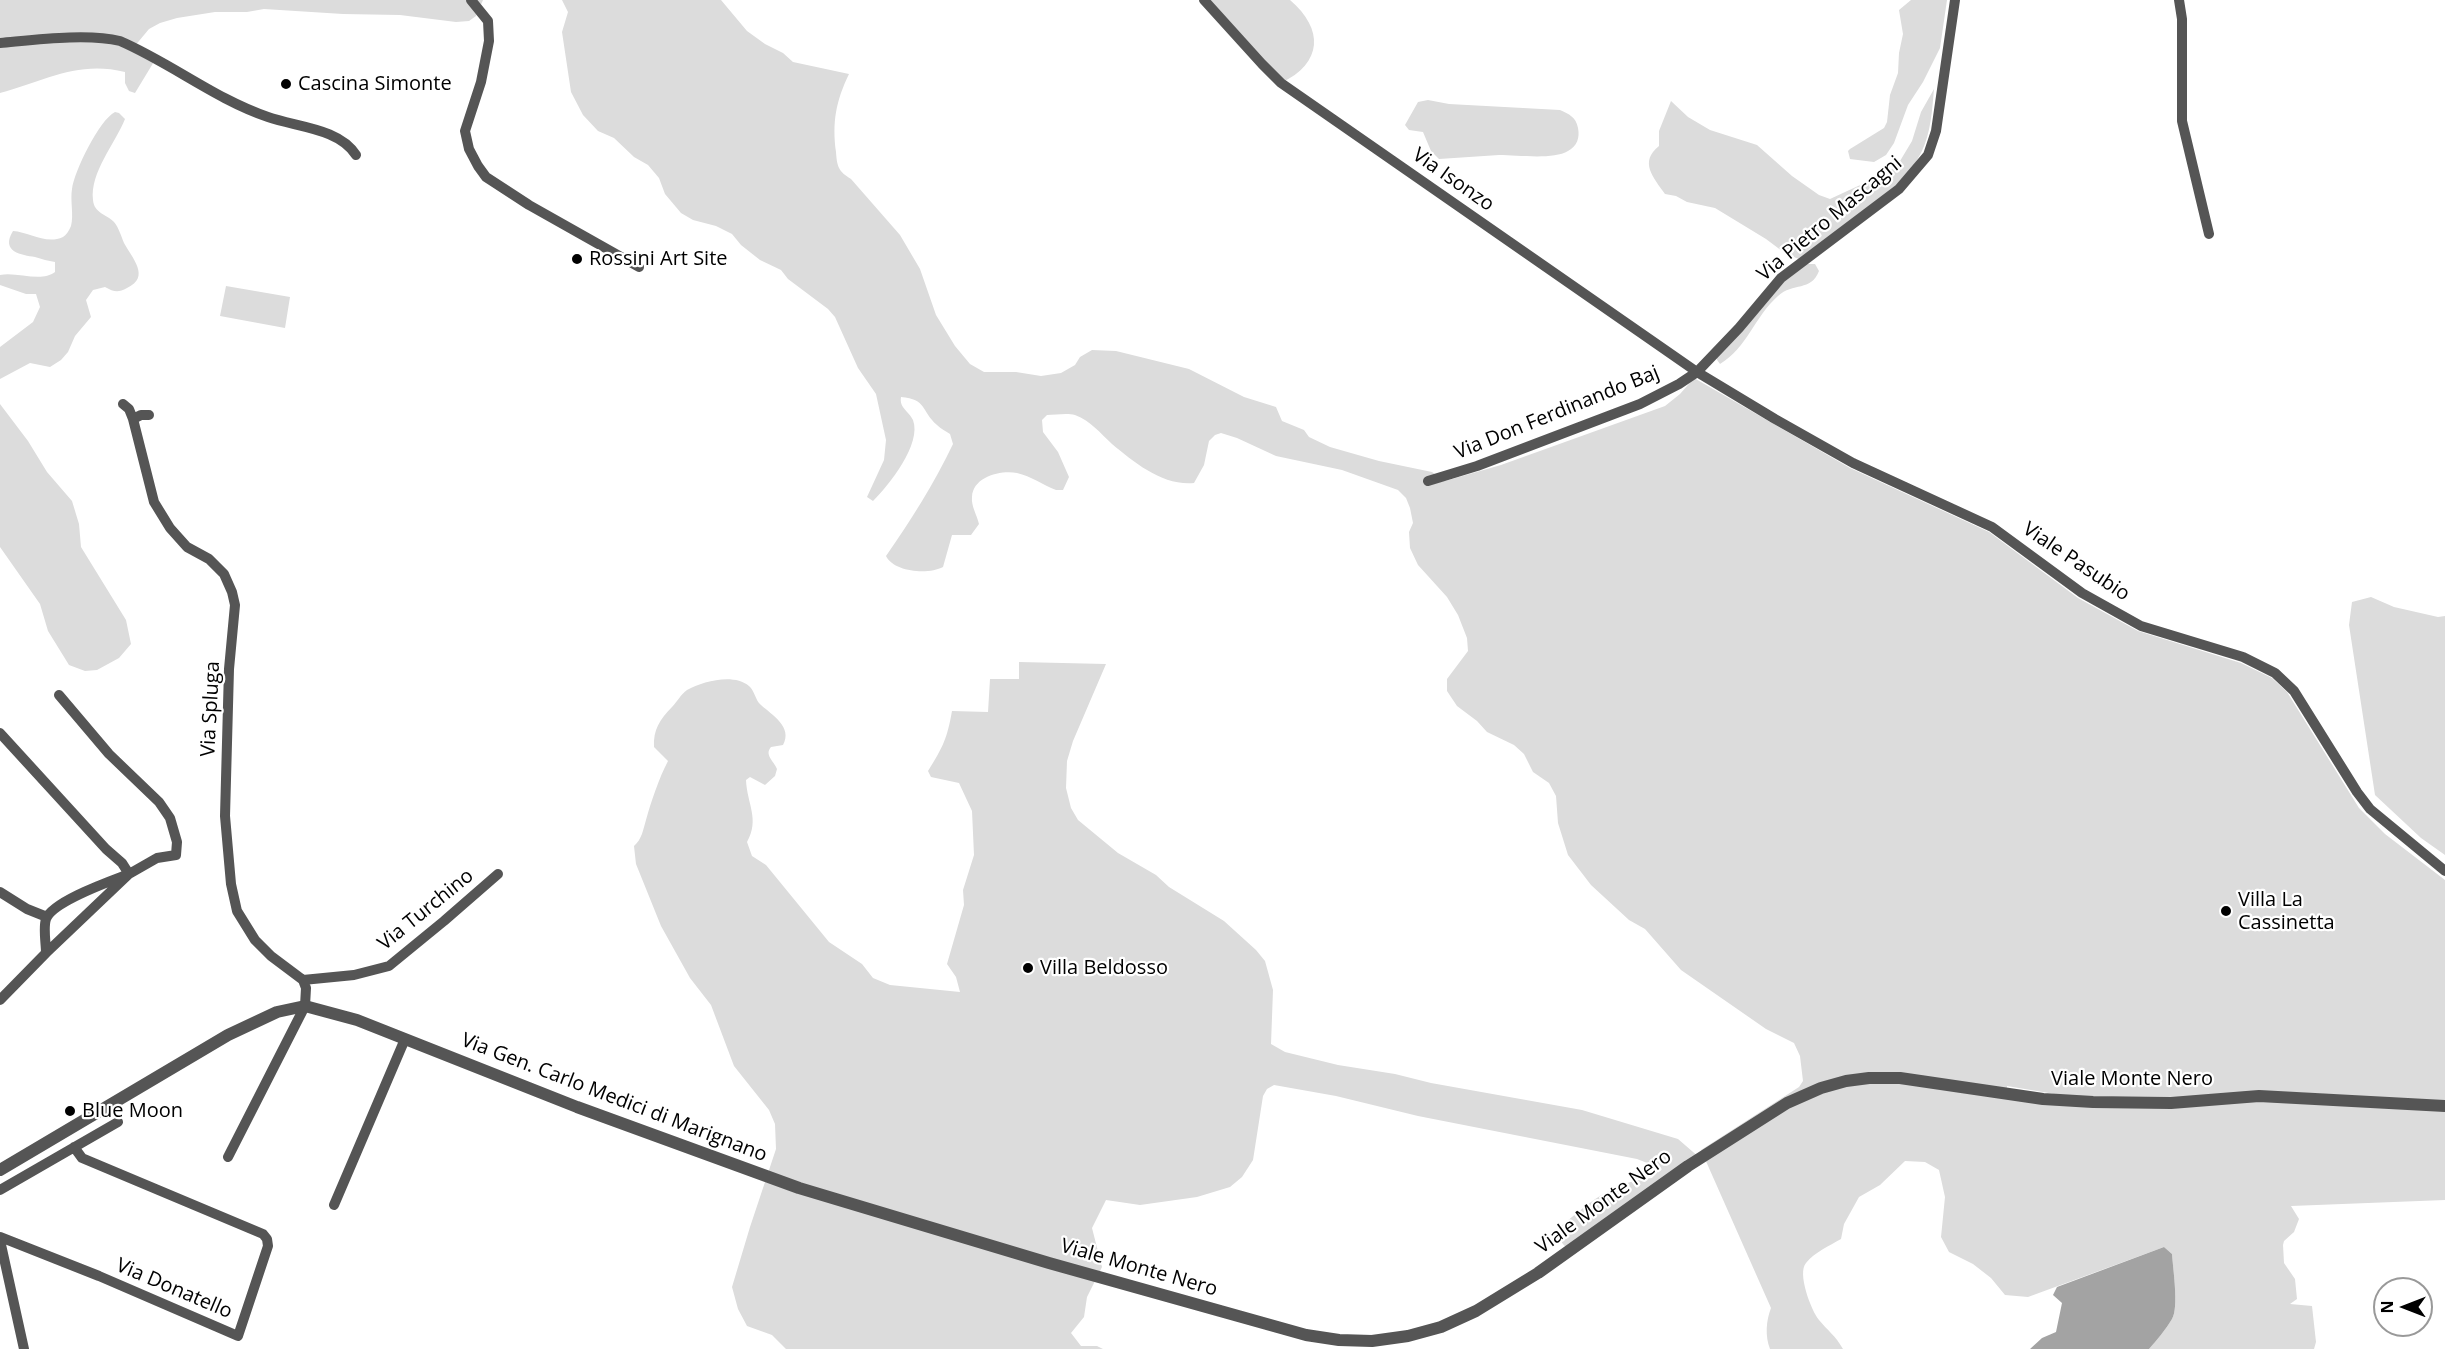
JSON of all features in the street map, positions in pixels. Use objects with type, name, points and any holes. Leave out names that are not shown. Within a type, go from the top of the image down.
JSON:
[{"type":"street","points":[[471,0],[488,21],[489,41],[481,82],[465,131],[473,158],[486,177],[529,205],[639,267]]},
{"type":"street","name":"Via Isonzo","points":[[1204,0],[1281,83],[1696,372]]},
{"type":"street","points":[[2180,0],[2182,121],[2209,234]]},
{"type":"street","name":"Via Pietro Mascagni","points":[[1696,372],[1739,328],[1781,278],[1899,189],[1928,155],[1936,131],[1955,1]]},
{"type":"street","points":[[0,43],[82,39],[120,41],[233,103],[343,141],[356,155]]},
{"type":"street","points":[[600,245],[603,258]]},
{"type":"street","name":"Via Don Ferdinando Baj","points":[[1428,481],[1477,466],[1640,404],[1679,384],[1696,372]]},
{"type":"street","name":"Viale Pasubio","points":[[1696,372],[1853,463],[1992,527],[2082,592],[2141,626],[2243,657],[2275,673],[2294,692],[2370,810],[2445,871]]},
{"type":"street","name":"Via Spluga","points":[[123,404],[129,409],[133,419],[153,502],[165,521],[187,547],[209,559],[224,574],[236,604],[229,678],[225,816],[232,893],[237,911],[255,940],[271,957],[303,980]]},
{"type":"street","points":[[133,419],[141,415],[149,415]]},
{"type":"street","points":[[46,953],[45,922],[54,909],[99,885],[129,874],[157,858],[176,855],[177,842],[170,818],[159,802],[109,754],[59,695]]},
{"type":"street","points":[[0,733],[106,849],[122,863],[129,874]]},
{"type":"street","points":[[0,1000],[129,874]]},
{"type":"street","name":"Via Turchino","points":[[303,980],[354,975],[389,966],[498,874]]},
{"type":"street","points":[[0,892],[27,909],[47,917]]},
{"type":"street","points":[[228,1157],[305,1006],[306,988],[303,980]]},
{"type":"street","points":[[0,1170],[228,1035],[277,1012],[305,1006]]},
{"type":"street","name":"Via Gen. Carlo Medici di Marignano","points":[[305,1006],[334,1012],[577,1107],[799,1188]]},
{"type":"street","points":[[334,1205],[410,1041]]},
{"type":"street","name":"Viale Monte Nero","points":[[799,1188],[1049,1263],[1306,1335],[1339,1340],[1372,1341],[1408,1336],[1441,1326],[1476,1311],[1554,1262],[1688,1166],[1787,1103],[1821,1088],[1846,1081],[1869,1077],[1892,1078],[2043,1099],[2093,1102],[2171,1102],[2259,1096],[2412,1102],[2445,1106]]},
{"type":"street","points":[[0,1190],[118,1122]]},
{"type":"street","points":[[77,1125],[79,1144]]},
{"type":"street","name":"Via Donatello","points":[[0,1239],[99,1276],[238,1336],[268,1246],[263,1234],[82,1158],[79,1144]]},
{"type":"street","points":[[0,1239],[24,1349]]},
{"type":"shaded area","points":[[0,0],[483,0],[476,16],[469,21],[456,22],[400,15],[264,9],[247,12],[215,12],[177,18],[149,29],[134,47],[155,60],[135,93],[129,91],[125,83],[125,72],[92,69],[76,70],[0,93]]},
{"type":"shaded area","points":[[562,0],[721,0],[747,31],[783,53],[793,62],[849,74],[838,103],[835,121],[839,168],[900,235],[920,269],[936,315],[955,346],[970,364],[984,372],[1016,372],[1041,376],[1061,373],[1075,365],[1080,357],[1092,350],[1116,351],[1189,369],[1244,397],[1276,407],[1282,421],[1304,430],[1309,437],[1330,447],[1379,461],[1432,472],[1445,481],[1501,465],[1665,406],[1694,378],[1850,468],[1989,532],[2078,598],[2138,631],[2241,663],[2272,678],[2287,692],[2359,808],[2385,834],[2445,880],[2445,1101],[2289,1092],[2180,1097],[2067,1096],[2007,1086],[2007,1092],[2043,1099],[2093,1102],[2171,1103],[2259,1096],[2445,1106],[2445,1200],[2291,1206],[2299,1219],[2294,1232],[2284,1241],[2283,1245],[2284,1263],[2295,1279],[2297,1299],[2290,1304],[2312,1306],[2316,1342],[2314,1349],[2149,1349],[2167,1327],[2174,1314],[2172,1254],[2164,1247],[2028,1297],[2005,1295],[1991,1278],[1973,1264],[1949,1252],[1941,1237],[1945,1197],[1939,1170],[1925,1162],[1905,1161],[1880,1185],[1859,1197],[1844,1224],[1841,1239],[1814,1256],[1804,1268],[1804,1283],[1812,1308],[1843,1349],[1770,1349],[1767,1328],[1771,1308],[1701,1150],[1799,1087],[1803,1081],[1800,1056],[1794,1043],[1766,1029],[1681,970],[1645,929],[1629,920],[1591,885],[1568,855],[1558,823],[1556,796],[1549,783],[1533,772],[1524,754],[1514,745],[1487,732],[1457,706],[1447,691],[1447,679],[1468,651],[1467,638],[1458,615],[1447,597],[1418,565],[1410,548],[1409,532],[1413,523],[1406,498],[1398,490],[1342,470],[1276,456],[1221,433],[1209,441],[1204,465],[1194,483],[1171,481],[1140,465],[1081,418],[1068,414],[1047,415],[1042,420],[1043,432],[1058,452],[1069,477],[1063,490],[1056,490],[1017,473],[988,476],[977,484],[972,497],[979,524],[971,535],[952,535],[943,567],[920,571],[896,566],[886,556],[922,502],[946,459],[953,444],[950,434],[932,420],[920,403],[901,397],[903,407],[913,420],[915,430],[913,441],[902,464],[887,485],[873,501],[867,497],[884,460],[886,440],[876,394],[858,368],[835,317],[828,309],[788,279],[781,270],[760,260],[741,245],[732,234],[716,226],[693,220],[681,213],[665,194],[659,178],[648,165],[634,157],[614,138],[598,131],[583,115],[571,92],[562,32],[568,12]]},
{"type":"shaded area","points":[[1204,0],[1290,0],[1309,22],[1314,45],[1311,56],[1305,66],[1295,75],[1281,83]]},
{"type":"shaded area","points":[[1911,0],[1947,0],[1940,48],[1923,82],[1908,105],[1894,143],[1886,155],[1874,162],[1850,159],[1848,151],[1850,149],[1884,128],[1887,122],[1890,95],[1898,73],[1903,34],[1899,10]]},
{"type":"shaded area","points":[[1934,89],[1927,138],[1911,169],[1883,198],[1799,259],[1786,254],[1715,208],[1665,194],[1650,170],[1650,158],[1659,146],[1659,131],[1671,101],[1688,117],[1710,130],[1757,145],[1792,176],[1819,195],[1830,199],[1897,166],[1912,141],[1921,112]]},
{"type":"shaded area","points":[[1428,100],[1449,104],[1560,110],[1576,121],[1579,135],[1576,144],[1562,154],[1439,159],[1431,151],[1423,132],[1409,130],[1405,125],[1418,102]]},
{"type":"shaded area","points":[[115,112],[125,119],[95,179],[93,200],[98,211],[111,219],[117,227],[138,267],[138,278],[134,284],[121,291],[105,287],[93,290],[86,300],[91,317],[75,336],[68,352],[61,360],[50,367],[30,363],[0,379],[0,347],[33,322],[40,307],[36,294],[26,294],[0,285],[0,275],[43,277],[55,272],[55,262],[14,251],[9,244],[13,231],[50,240],[66,234],[72,222],[71,198],[77,171],[95,135]]},
{"type":"shaded area","points":[[1803,264],[1815,264],[1819,271],[1816,278],[1778,296],[1744,341],[1720,364],[1715,357],[1781,281]]},
{"type":"shaded area","points":[[226,286],[290,297],[285,328],[220,316]]},
{"type":"shaded area","points":[[0,404],[28,441],[47,472],[72,501],[79,524],[81,547],[126,620],[131,644],[119,658],[97,670],[85,671],[69,665],[48,631],[40,604],[0,547]]},
{"type":"shaded area","points":[[2371,597],[2394,607],[2438,617],[2445,616],[2445,855],[2421,838],[2375,795],[2349,625],[2352,602]]},
{"type":"shaded area","points":[[1019,662],[1106,664],[1073,741],[1067,761],[1066,788],[1071,808],[1078,820],[1118,853],[1156,875],[1169,887],[1224,921],[1256,950],[1265,961],[1273,990],[1271,1044],[1285,1052],[1338,1065],[1582,1110],[1678,1139],[1700,1158],[1571,1251],[1562,1242],[1558,1229],[1601,1195],[1625,1184],[1652,1178],[1657,1172],[1655,1166],[1637,1159],[1274,1085],[1267,1089],[1263,1096],[1253,1160],[1242,1177],[1230,1187],[1197,1197],[1140,1205],[1106,1200],[1092,1228],[1102,1267],[1087,1297],[1084,1317],[1071,1333],[1081,1346],[1097,1346],[1103,1349],[786,1349],[772,1335],[747,1326],[738,1309],[732,1287],[776,1149],[775,1124],[769,1110],[734,1066],[711,1005],[690,978],[661,926],[636,864],[634,846],[642,834],[661,775],[668,761],[654,747],[658,725],[681,696],[694,687],[710,681],[727,679],[743,682],[749,686],[759,703],[780,722],[785,733],[783,745],[771,747],[769,750],[769,755],[777,769],[775,776],[765,785],[750,777],[746,780],[753,819],[751,834],[747,842],[752,856],[766,865],[829,942],[862,964],[873,978],[890,985],[960,992],[956,977],[947,964],[964,905],[963,890],[974,855],[972,811],[959,783],[931,777],[928,771],[944,742],[952,711],[988,712],[990,679],[1019,679]]},
{"type":"shaded area","points":[[2164,1247],[2172,1254],[2174,1314],[2167,1327],[2149,1349],[2030,1349],[2042,1338],[2056,1332],[2062,1303],[2053,1295],[2057,1287]]},
{"type":"place","name":"Cascina Simonte","points":[[286,84]]},
{"type":"place","name":"Rossini Art Site","points":[[577,259]]},
{"type":"place","name":"Villa La Cassinetta","points":[[2226,911]]},
{"type":"place","name":"Villa Beldosso","points":[[1028,968]]},
{"type":"place","name":"Blue Moon","points":[[70,1111]]}]
